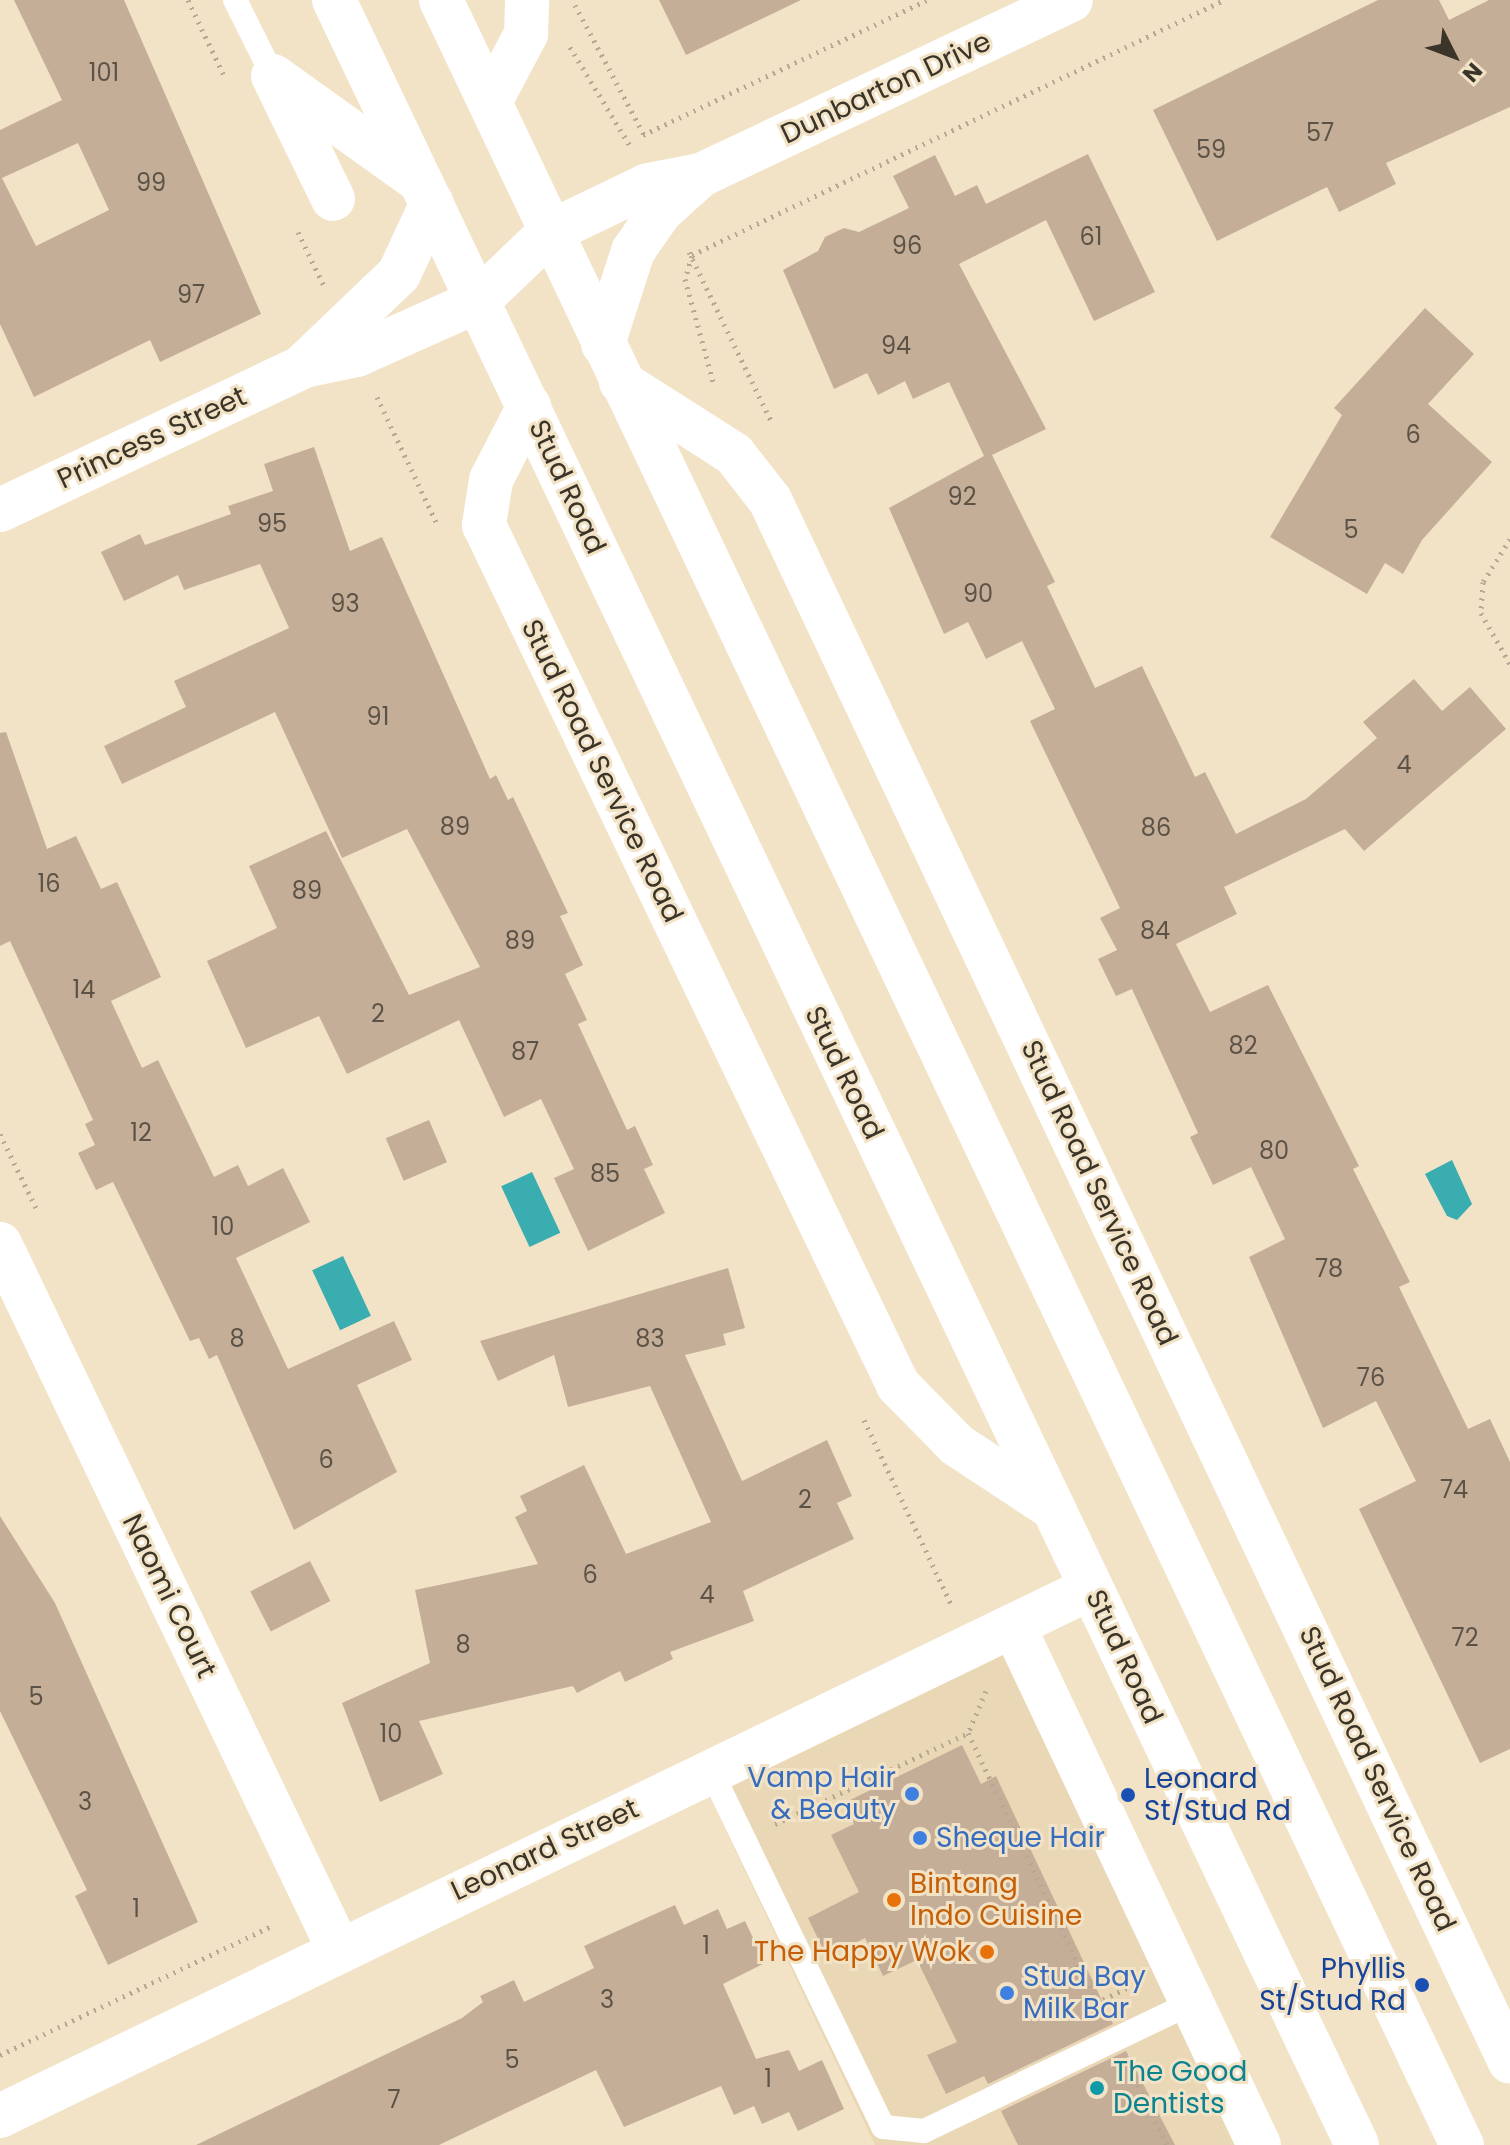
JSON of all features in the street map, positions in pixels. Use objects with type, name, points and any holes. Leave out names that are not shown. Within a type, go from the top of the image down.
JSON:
[{"type":"street","name":"Stud Road","points":[[334,0],[1357,2145]]},
{"type":"street","points":[[441,0],[1462,2145]]},
{"type":"street","name":"Dunbarton Drive","points":[[478,301],[550,232],[648,185],[701,175],[1071,0]]},
{"type":"street","points":[[490,102],[542,2]]},
{"type":"street","points":[[273,76],[427,192]]},
{"type":"street","points":[[273,76],[333,199]]},
{"type":"street","name":"Dunbarton Drive","points":[[612,363],[633,251],[660,212],[701,175]]},
{"type":"street","name":"Princess Street","points":[[304,366],[399,274],[427,192]]},
{"type":"street","name":"Princess Street","points":[[0,510],[304,366],[357,355],[478,301]]},
{"type":"street","name":"Stud Road Service Road","points":[[612,363],[734,454],[770,500],[1510,2062]]},
{"type":"street","name":"Stud Road Service Road","points":[[529,406],[488,488],[484,525],[898,1385],[957,1445],[1054,1509]]},
{"type":"street","name":"Naomi Court","points":[[0,1244],[14,1307],[338,1948]]},
{"type":"street","name":"Leonard Street","points":[[0,2116],[338,1948],[1091,1588]]},
{"type":"street","points":[[1014,1627],[1259,2145]]},
{"type":"lane","points":[[235,0],[273,76]]},
{"type":"lane","points":[[711,1771],[883,2127],[924,2131],[1191,2003]]},
{"type":"path","points":[[542,2],[588,67],[628,142],[927,0]]},
{"type":"path","points":[[734,454],[688,300],[692,255],[1224,0]]},
{"type":"path","points":[[542,2],[644,135]]},
{"type":"path","points":[[1510,539],[1489,567],[1481,596],[1485,631],[1510,664]]},
{"type":"path","points":[[763,1830],[968,1733],[987,1689]]},
{"type":"path","points":[[968,1733],[1167,2145]]},
{"type":"path","points":[[0,2055],[271,1926]]},
{"type":"path","points":[[1096,2003],[1145,1979]]},
{"type":"shaded area","points":[[1014,1627],[1259,2145],[875,2145],[700,1776]]},
{"type":"water","points":[[1452,1160],[1472,1204],[1457,1220],[1447,1216],[1425,1174]]},
{"type":"water","points":[[532,1172],[560,1233],[530,1247],[501,1186]]},
{"type":"water","points":[[343,1256],[371,1316],[340,1330],[312,1270]]},
{"type":"building","points":[[14,0],[124,0],[261,314],[160,362],[150,340],[34,397],[0,324],[0,130],[62,100]],"holes":[[[78,143],[109,210],[36,246],[2,178]]]},
{"type":"building","points":[[659,0],[801,0],[686,55]]},
{"type":"building","points":[[1378,0],[1439,0],[1449,20],[1489,0],[1510,0],[1510,107],[1386,163],[1396,184],[1339,212],[1327,187],[1217,241],[1153,110]]},
{"type":"building","points":[[1088,154],[1155,292],[1094,321],[1046,220],[959,264],[1046,429],[992,455],[1055,582],[1047,586],[1095,688],[1142,666],[1195,777],[1205,772],[1236,834],[1306,799],[1377,738],[1363,722],[1414,679],[1442,711],[1470,687],[1506,729],[1364,851],[1345,829],[1224,887],[1237,914],[1176,944],[1210,1012],[1268,985],[1359,1166],[1353,1169],[1410,1282],[1399,1287],[1468,1429],[1490,1419],[1510,1462],[1510,1749],[1480,1763],[1359,1509],[1416,1481],[1376,1401],[1323,1428],[1249,1257],[1285,1239],[1251,1167],[1213,1185],[1190,1137],[1198,1133],[1132,989],[1116,996],[1098,959],[1117,950],[1100,918],[1120,908],[1030,721],[1055,709],[1022,641],[986,659],[968,622],[944,634],[889,508],[984,456],[949,382],[913,399],[905,381],[878,395],[867,373],[834,389],[783,270],[818,251],[825,237],[844,228],[859,232],[909,208],[893,176],[935,155],[955,196],[977,185],[986,204]]},
{"type":"building","points":[[1425,308],[1474,354],[1428,404],[1492,462],[1422,540],[1403,574],[1385,563],[1367,594],[1270,537],[1342,415],[1334,408]]},
{"type":"building","points":[[314,447],[350,551],[382,537],[490,779],[496,775],[508,800],[513,797],[568,913],[560,916],[583,965],[565,974],[587,1020],[578,1024],[627,1130],[635,1126],[653,1165],[644,1169],[665,1213],[588,1251],[554,1178],[574,1169],[541,1099],[504,1117],[459,1020],[347,1074],[319,1016],[246,1048],[207,961],[277,928],[249,866],[326,831],[409,995],[480,967],[407,829],[342,858],[275,712],[122,784],[104,746],[186,707],[174,681],[289,628],[260,564],[184,590],[178,575],[124,601],[101,552],[140,534],[145,545],[231,514],[228,506],[273,491],[264,464]]},
{"type":"building","points":[[6,732],[47,849],[76,836],[101,889],[117,882],[161,977],[111,1001],[142,1068],[158,1060],[214,1177],[238,1165],[248,1186],[283,1168],[310,1222],[236,1258],[288,1369],[394,1321],[412,1360],[357,1385],[397,1472],[294,1530],[217,1355],[209,1359],[199,1338],[190,1341],[113,1182],[96,1190],[78,1153],[95,1145],[85,1124],[93,1120],[10,941],[0,946],[0,733]]},
{"type":"building","points":[[429,1120],[447,1162],[404,1181],[386,1138]]},
{"type":"building","points":[[728,1268],[745,1328],[723,1334],[726,1345],[685,1355],[742,1481],[827,1440],[852,1496],[837,1503],[854,1539],[743,1591],[754,1621],[670,1652],[673,1659],[625,1682],[620,1671],[577,1693],[573,1686],[419,1721],[443,1774],[380,1802],[342,1703],[430,1663],[415,1590],[538,1564],[515,1517],[527,1511],[520,1496],[584,1465],[626,1554],[711,1522],[650,1386],[568,1407],[554,1355],[498,1381],[480,1341]]},
{"type":"building","points":[[0,1516],[55,1603],[198,1922],[108,1965],[75,1896],[87,1890],[0,1711]]},
{"type":"building","points":[[310,1561],[330,1601],[271,1632],[250,1591]]},
{"type":"building","points":[[962,1745],[981,1784],[996,1776],[1113,2024],[988,2084],[984,2076],[946,2094],[927,2055],[957,2042],[917,1960],[883,1976],[865,1938],[827,1957],[808,1918],[859,1892],[831,1835],[854,1824],[844,1803]]},
{"type":"building","points":[[675,1905],[684,1925],[718,1909],[727,1929],[745,1921],[765,1963],[723,1984],[756,2059],[789,2050],[799,2071],[822,2060],[844,2109],[798,2131],[789,2112],[762,2124],[754,2106],[734,2115],[721,2086],[624,2127],[596,2070],[439,2145],[196,2145],[462,2018],[483,2002],[480,1996],[514,1980],[524,2002],[594,1968],[584,1946]]},
{"type":"building","points":[[1126,2051],[1175,2145],[1018,2145],[1001,2111]]},
{"type":"place","name":"Vamp Hair & Beauty","points":[[912,1794]]},
{"type":"place","name":"Leonard St/Stud Rd","points":[[1128,1795]]},
{"type":"place","name":"Sheque Hair","points":[[920,1838]]},
{"type":"place","name":"Bintang Indo Cuisine","points":[[894,1900]]},
{"type":"place","name":"The Happy Wok","points":[[987,1952]]},
{"type":"place","name":"Phyllis St/Stud Rd","points":[[1422,1985]]},
{"type":"place","name":"Stud Bay Milk Bar","points":[[1007,1993]]},
{"type":"place","name":"The Good Dentists","points":[[1097,2088]]}]
